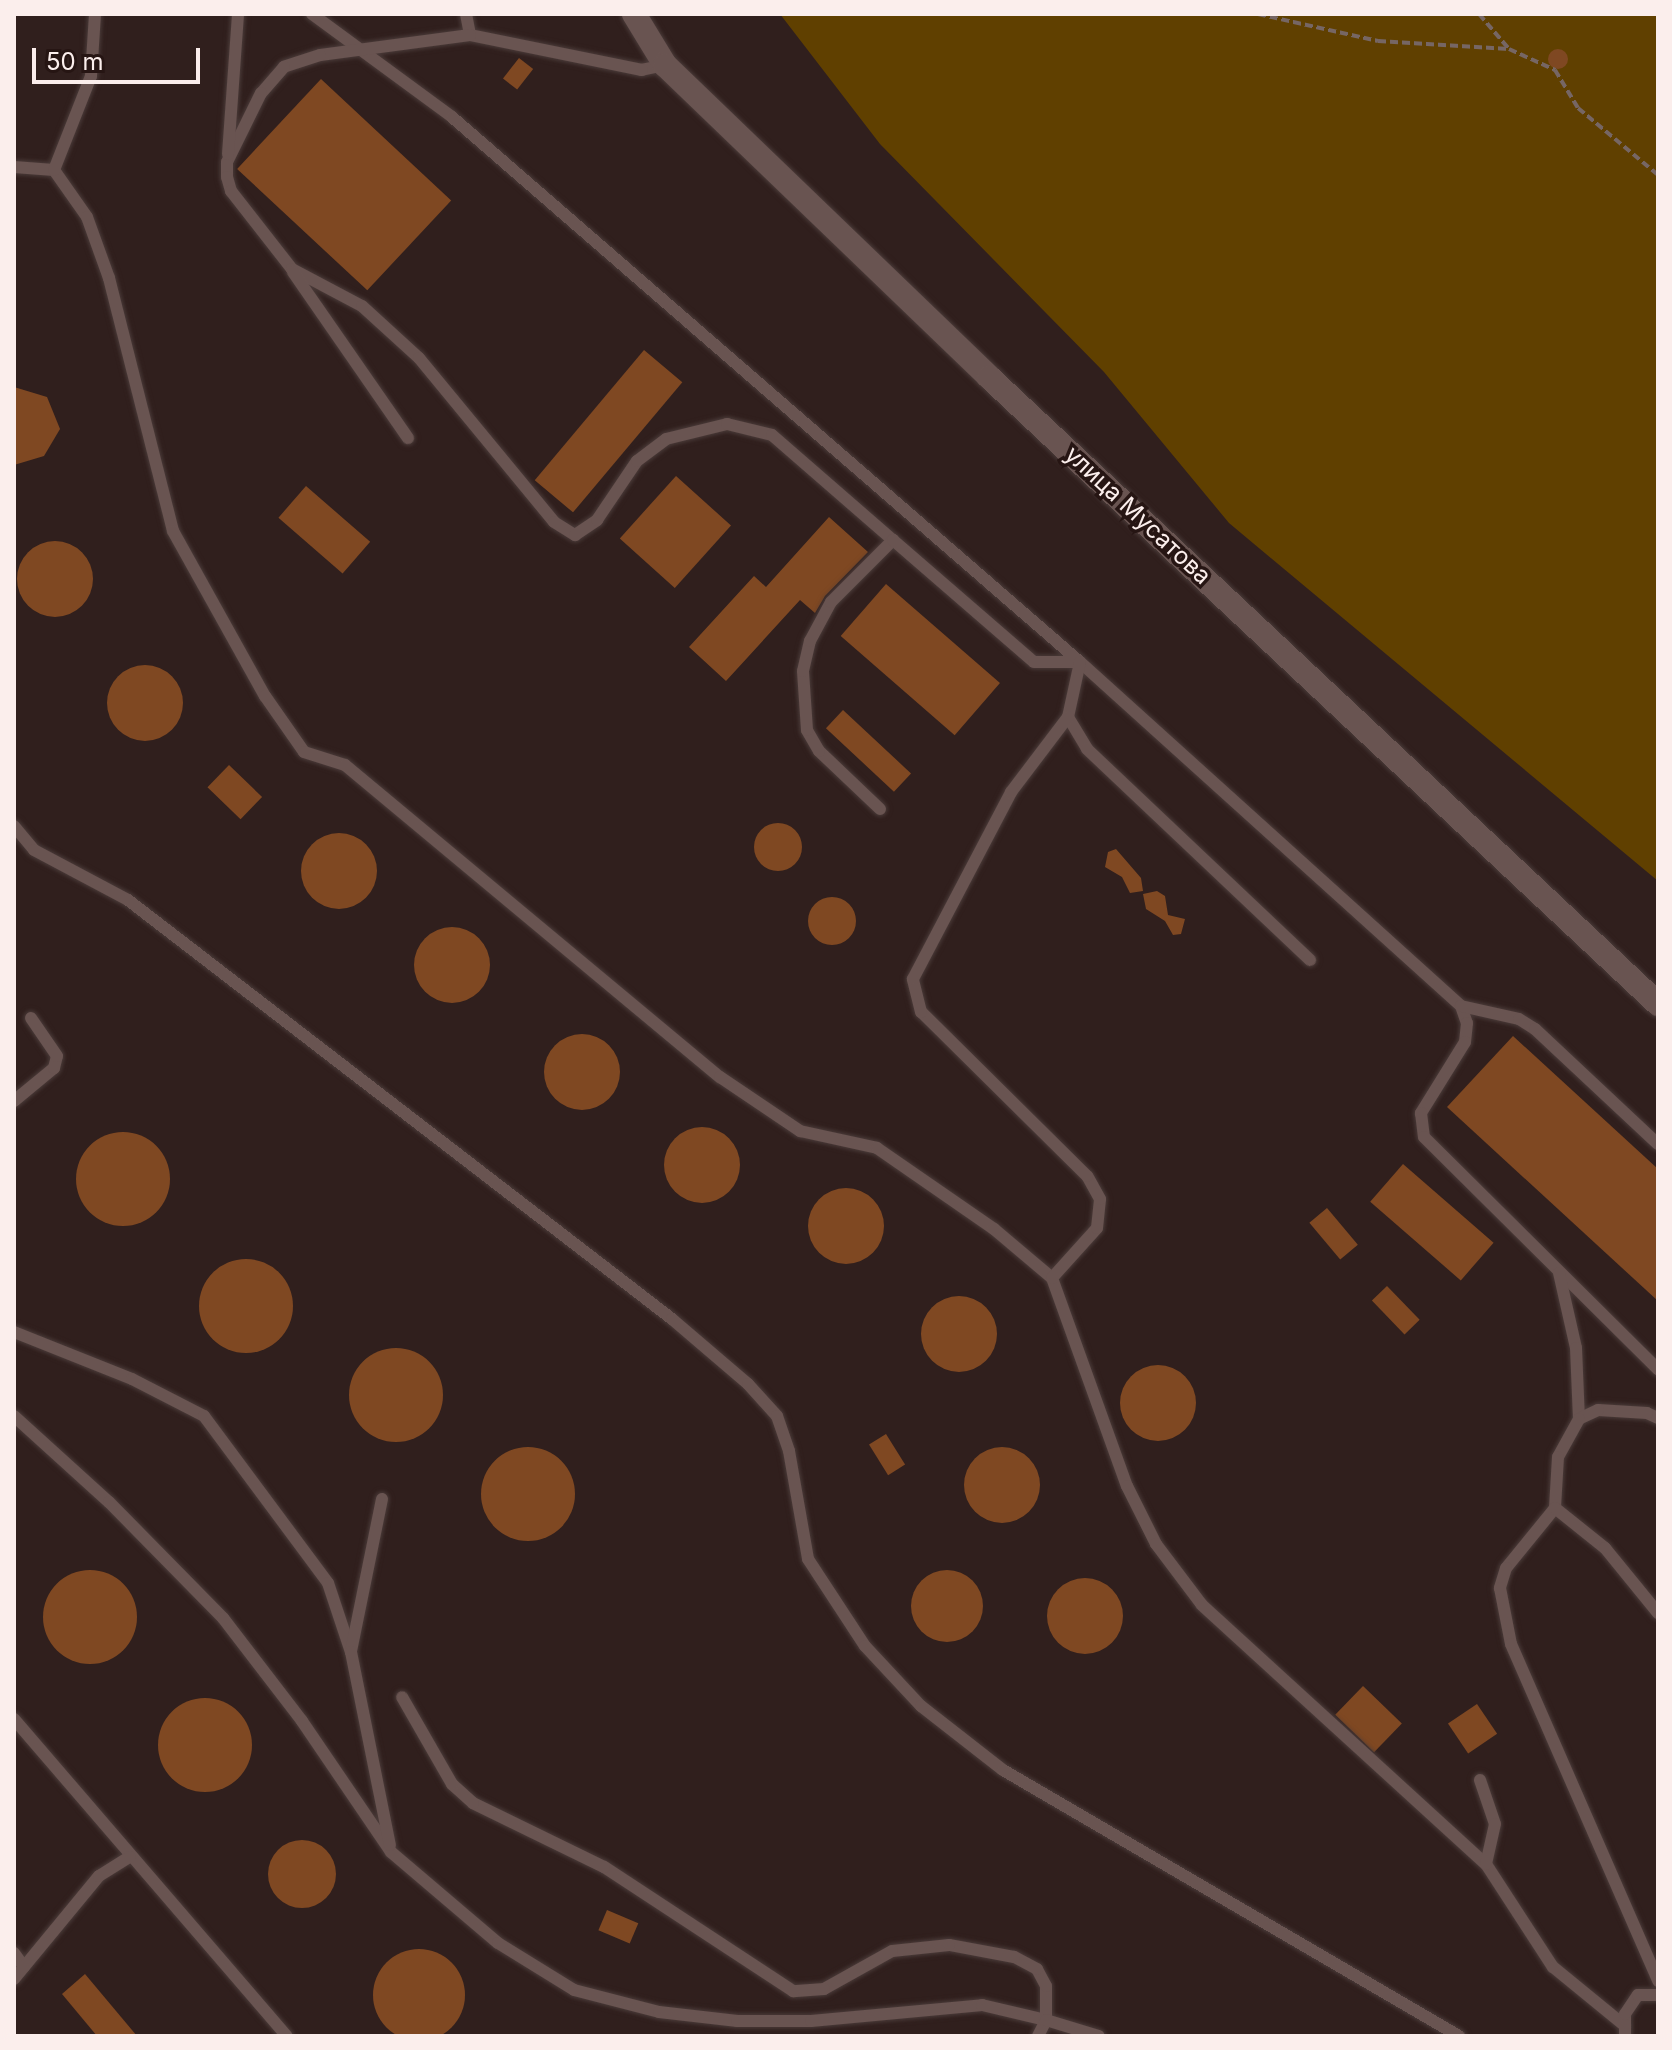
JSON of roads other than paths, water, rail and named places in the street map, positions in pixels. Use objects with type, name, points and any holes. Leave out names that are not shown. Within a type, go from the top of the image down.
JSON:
[{"type":"street","name":"улица Мусатова","points":[[634,14],[665,65],[989,377],[1658,1004]]},
{"type":"lane","points":[[54,170],[91,76],[95,14]]},
{"type":"lane","points":[[238,14],[227,162],[231,191],[292,269],[408,438]]},
{"type":"lane","points":[[312,14],[452,117],[1080,662],[1461,1006],[1467,1023],[1465,1042],[1421,1113],[1419,1126],[1558,1271],[1658,1369]]},
{"type":"lane","points":[[466,14],[470,35]]},
{"type":"lane","points":[[227,162],[261,93],[284,67],[361,49],[470,35],[642,70],[665,65]]},
{"type":"lane","points":[[14,167],[54,170]]},
{"type":"lane","points":[[54,170],[87,217],[109,278],[173,531],[265,696],[304,752],[345,765],[720,1077],[800,1131],[877,1148],[994,1229],[1052,1278],[1127,1486],[1156,1544],[1202,1605],[1486,1864],[1553,1967],[1625,2031]]},
{"type":"lane","points":[[292,269],[362,306],[419,358],[554,522],[575,535],[597,520],[637,461],[666,439],[727,424],[772,435],[1034,662],[1080,662]]},
{"type":"lane","points":[[880,809],[819,751],[807,730],[803,671],[810,641],[831,602],[893,540]]},
{"type":"lane","points":[[1052,1278],[1097,1228],[1100,1199],[1087,1176],[921,1012],[913,979],[1011,792],[1068,717],[1080,662]]},
{"type":"lane","points":[[1068,717],[1087,749],[1310,960]]},
{"type":"lane","points":[[14,826],[34,850],[128,900],[672,1319],[748,1384],[781,1428],[808,1559],[865,1646],[921,1706],[1003,1770],[1459,2036]]},
{"type":"lane","points":[[1461,1006],[1519,1019],[1535,1029],[1658,1144]]},
{"type":"lane","points":[[14,1101],[54,1068],[57,1056],[31,1018]]},
{"type":"lane","points":[[1558,1271],[1576,1348],[1579,1419],[1558,1457],[1555,1508],[1506,1568],[1500,1588],[1503,1617],[1658,1981]]},
{"type":"lane","points":[[14,1332],[132,1379],[204,1416],[328,1583],[351,1652],[391,1852]]},
{"type":"lane","points":[[1579,1419],[1598,1410],[1647,1413],[1658,1418]]},
{"type":"lane","points":[[14,1416],[109,1502],[223,1618],[302,1721],[391,1852],[498,1943],[574,1990],[645,2008],[737,2021],[811,2021],[982,2005],[1099,2036]]},
{"type":"lane","points":[[351,1652],[382,1499]]},
{"type":"lane","points":[[1555,1508],[1605,1548],[1658,1613]]},
{"type":"lane","points":[[402,1697],[452,1784],[473,1803],[604,1867],[793,1991],[824,1989],[892,1951],[949,1945],[1014,1957],[1037,1969],[1046,1986],[1046,2020],[1038,2036]]},
{"type":"lane","points":[[14,1719],[287,2036]]},
{"type":"lane","points":[[1480,1780],[1495,1824],[1486,1864]]},
{"type":"lane","points":[[14,1979],[99,1876],[130,1857]]},
{"type":"lane","points":[[14,1953],[24,1967]]},
{"type":"lane","points":[[1625,2031],[1625,2014],[1638,1995],[1658,1995]]}]
